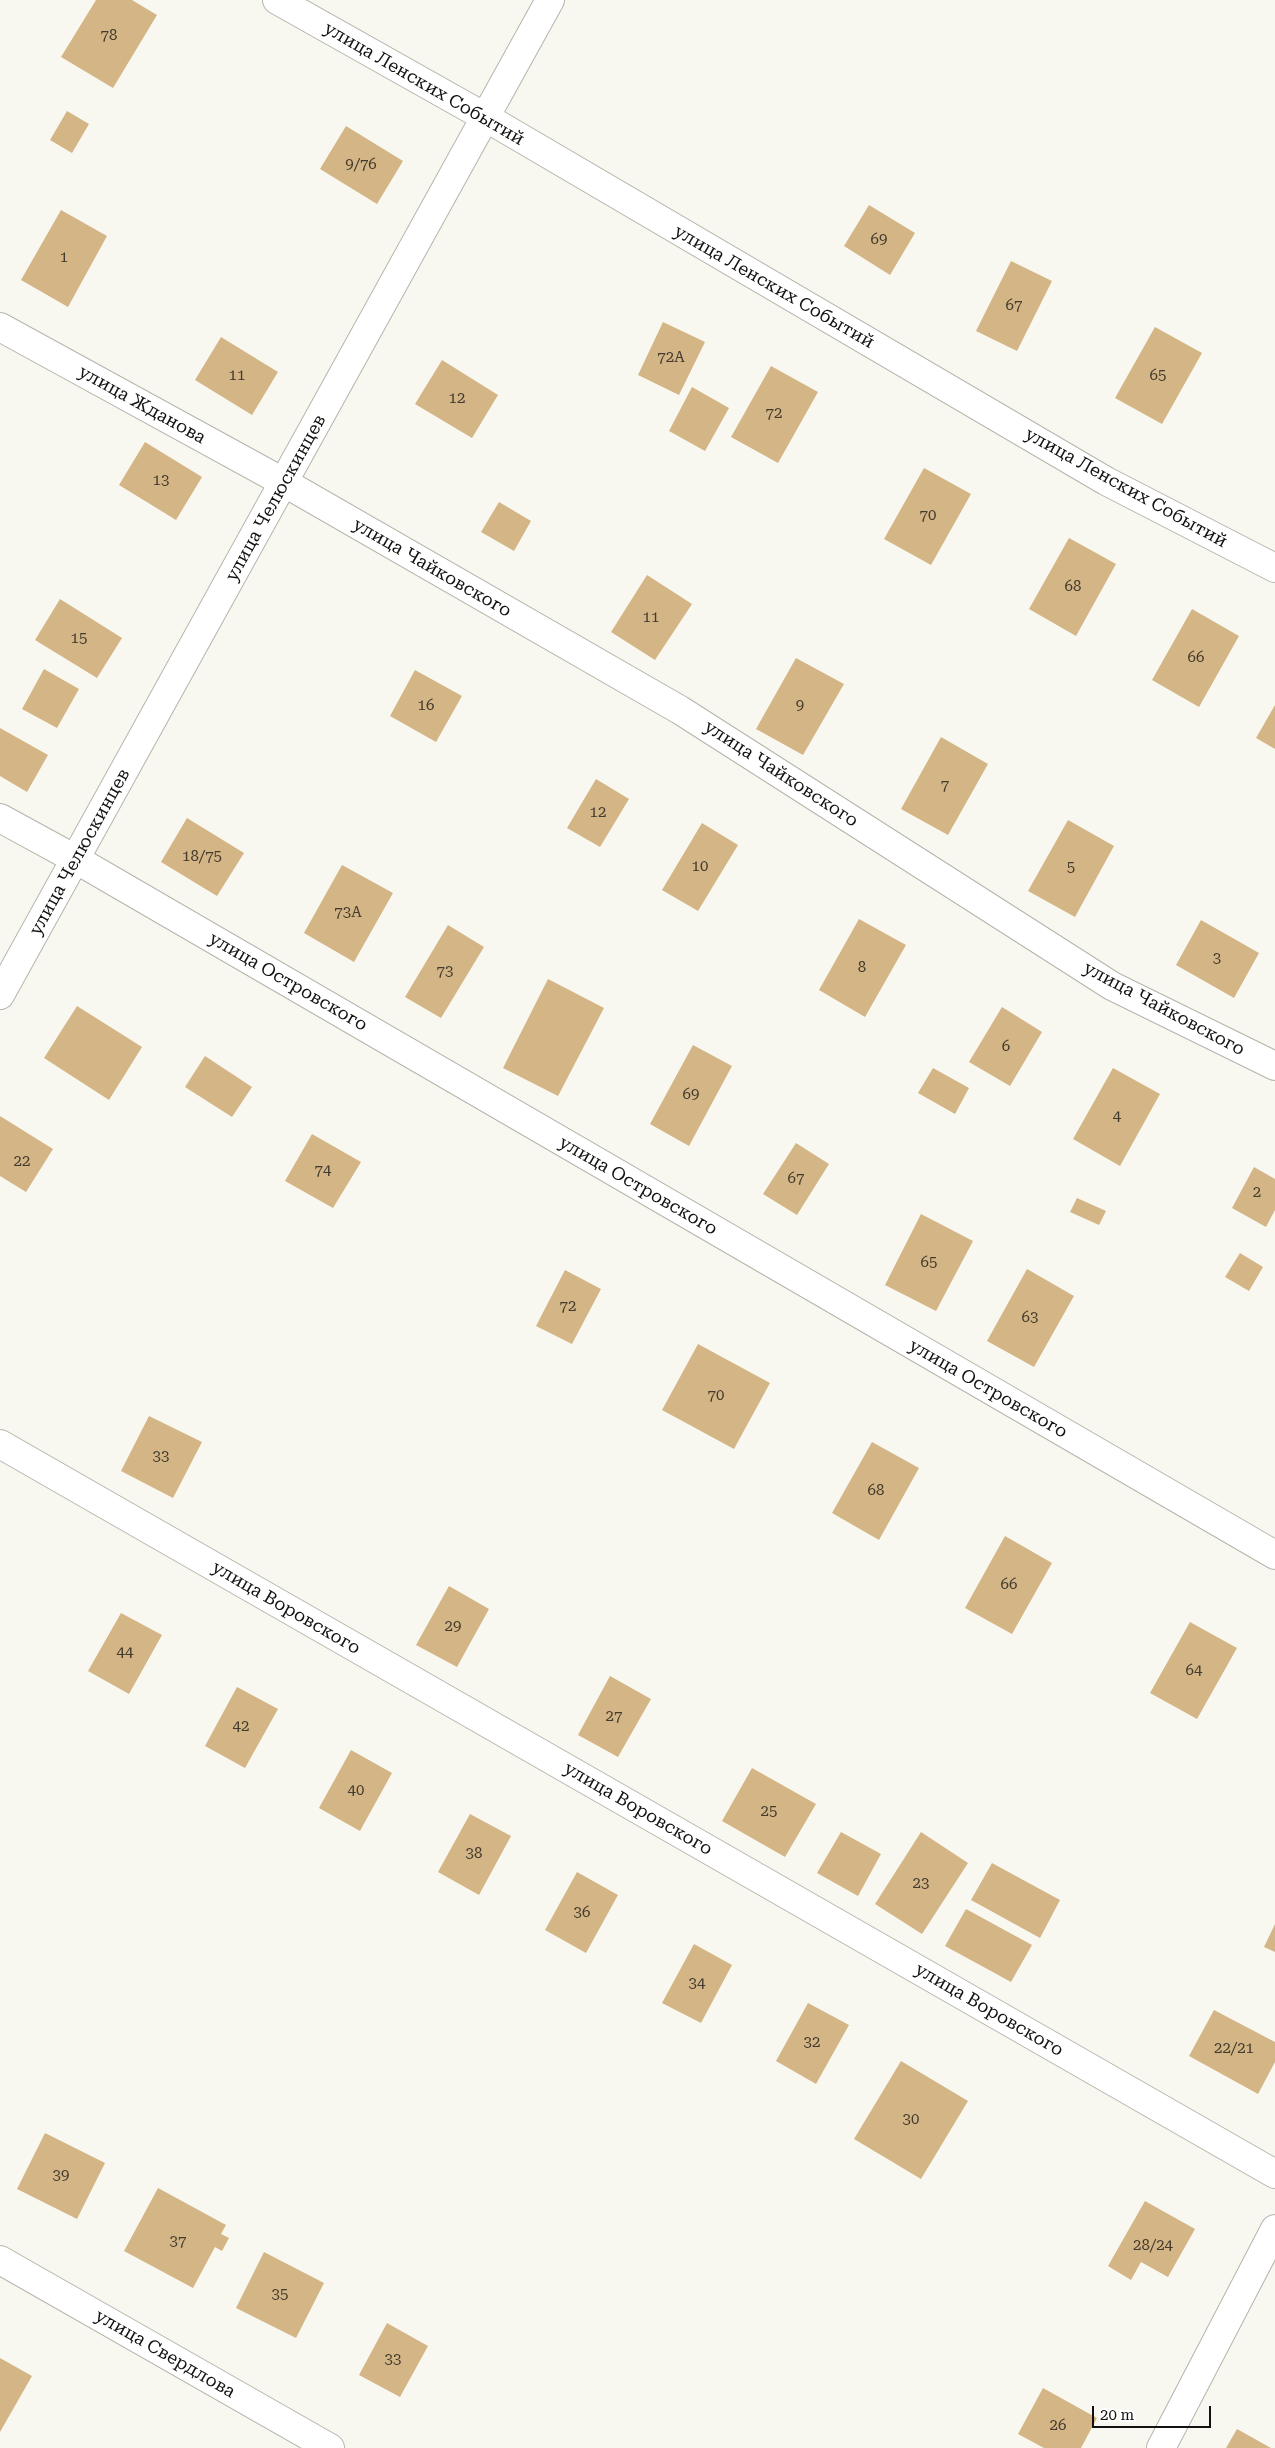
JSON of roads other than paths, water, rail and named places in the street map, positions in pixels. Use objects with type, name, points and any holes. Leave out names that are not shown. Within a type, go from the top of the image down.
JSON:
[{"type":"street","name":"улица Ленских Событий","points":[[277,0],[485,117],[1106,481],[1275,568]]},
{"type":"street","name":"улица Челюскинцев","points":[[0,995],[285,483],[550,0]]},
{"type":"street","name":"улица Жданова","points":[[0,327],[285,483]]},
{"type":"street","name":"улица Чайковского","points":[[285,483],[680,710],[1112,986],[1275,1066]]},
{"type":"street","name":"улица Островского","points":[[0,818],[76,860],[1275,1555]]},
{"type":"street","name":"улица Воровского","points":[[0,1444],[1275,2174]]},
{"type":"street","points":[[1160,2448],[1275,2229]]},
{"type":"street","name":"улица Свердлова","points":[[0,2260],[330,2448]]}]
